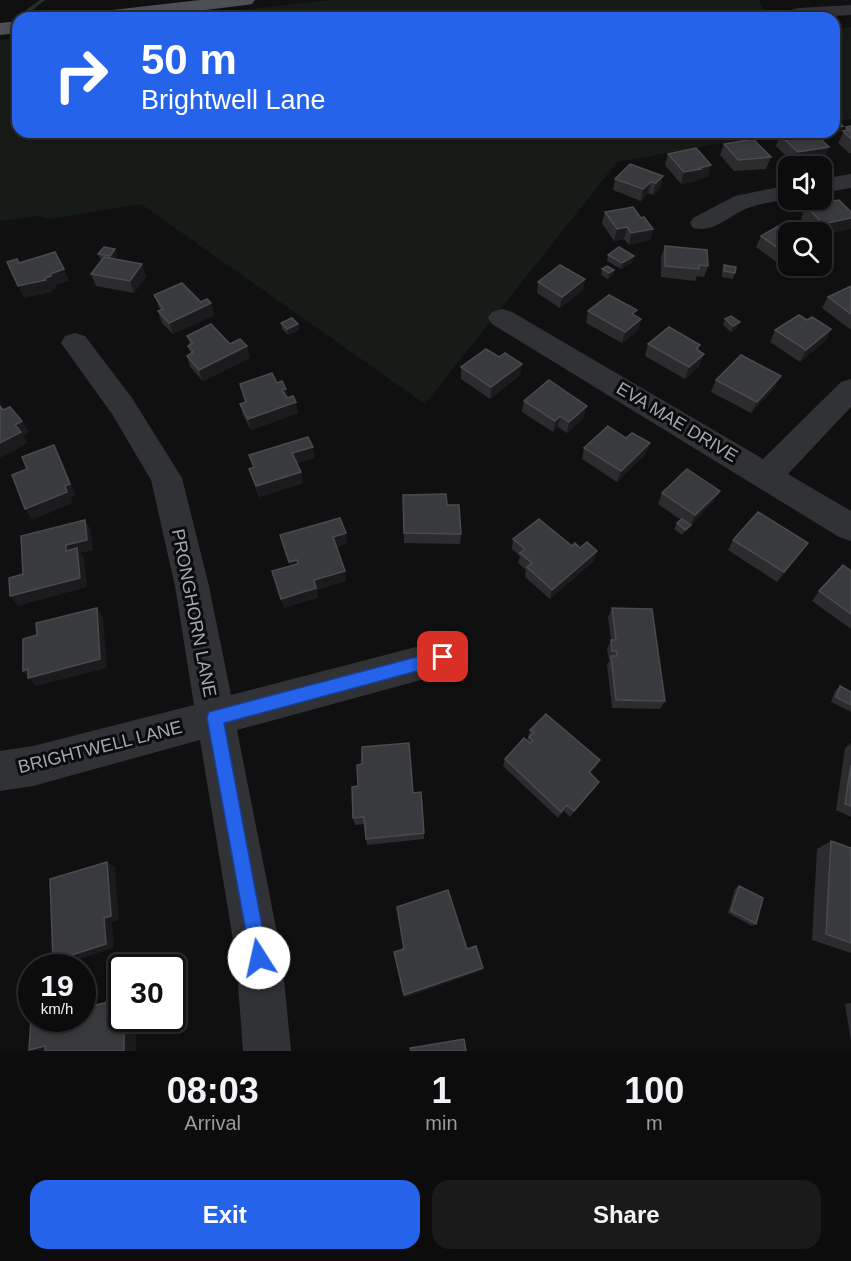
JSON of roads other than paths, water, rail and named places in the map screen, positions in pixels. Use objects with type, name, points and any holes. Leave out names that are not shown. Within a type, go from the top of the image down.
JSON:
[{"type":"main road","points":[[145,12],[246,0]]},
{"type":"street","points":[[825,12],[851,10]]},
{"type":"street","points":[[832,184],[851,181]]},
{"type":"street","points":[[702,223],[743,201],[778,194]]},
{"type":"street","name":"EVA MAE DRIVE","points":[[502,318],[851,527]]},
{"type":"street","name":"PRONGHORN LANE","points":[[75,343],[122,406],[166,478],[192,586],[259,958],[267,1051]]},
{"type":"street","points":[[767,475],[851,389]]},
{"type":"street","name":"BRIGHTWELL LANE","points":[[0,771],[33,766],[443,657]]},
{"type":"waterway","points":[[27,12],[43,0]]}]
